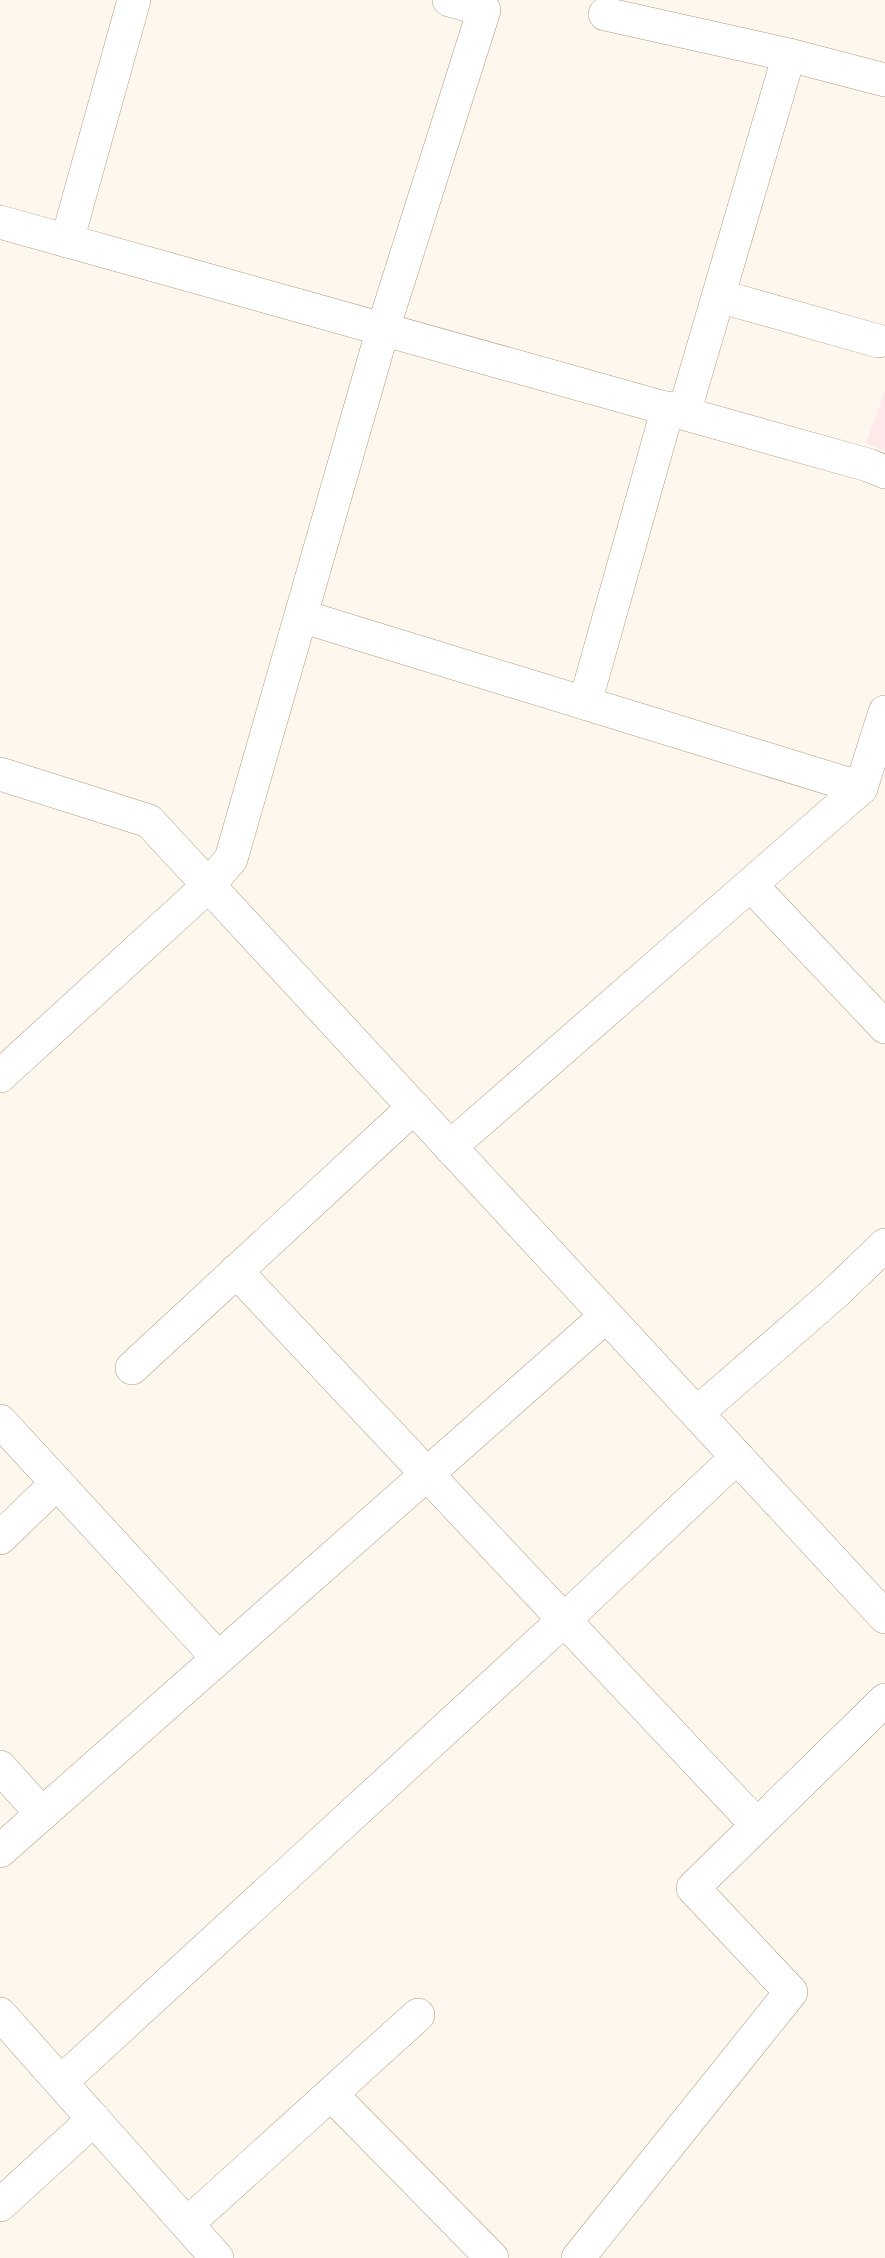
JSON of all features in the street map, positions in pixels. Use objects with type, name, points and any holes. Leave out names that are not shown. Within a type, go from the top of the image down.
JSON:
[{"type":"street","points":[[67,240],[134,0]]},
{"type":"street","points":[[0,1076],[208,886],[231,859],[383,329],[484,10],[449,0]]},
{"type":"street","points":[[605,14],[789,55],[885,80]]},
{"type":"street","points":[[585,703],[676,411],[718,296],[789,55]]},
{"type":"street","points":[[0,222],[868,465],[885,472]]},
{"type":"street","points":[[718,296],[878,341]]},
{"type":"street","points":[[301,616],[861,788]]},
{"type":"street","points":[[450,1147],[861,788],[885,712]]},
{"type":"street","points":[[0,774],[149,821],[885,1617]]},
{"type":"street","points":[[751,885],[885,1027]]},
{"type":"street","points":[[132,1368],[414,1107]]},
{"type":"street","points":[[697,1413],[834,1293],[885,1245]]},
{"type":"street","points":[[236,1271],[757,1825]]},
{"type":"street","points":[[0,1851],[606,1316]]},
{"type":"street","points":[[0,1421],[218,1658]]},
{"type":"street","points":[[61,2082],[564,1620],[737,1457]]},
{"type":"street","points":[[0,1538],[57,1483]]},
{"type":"street","points":[[578,2258],[790,1992],[693,1888],[885,1700]]},
{"type":"street","points":[[0,1767],[42,1814]]},
{"type":"street","points":[[0,2014],[217,2258]]},
{"type":"street","points":[[187,2224],[418,2015]]},
{"type":"street","points":[[331,2094],[492,2258]]},
{"type":"street","points":[[0,2205],[94,2120]]},
{"type":"shaded area","points":[[885,391],[885,451],[866,443]]}]
